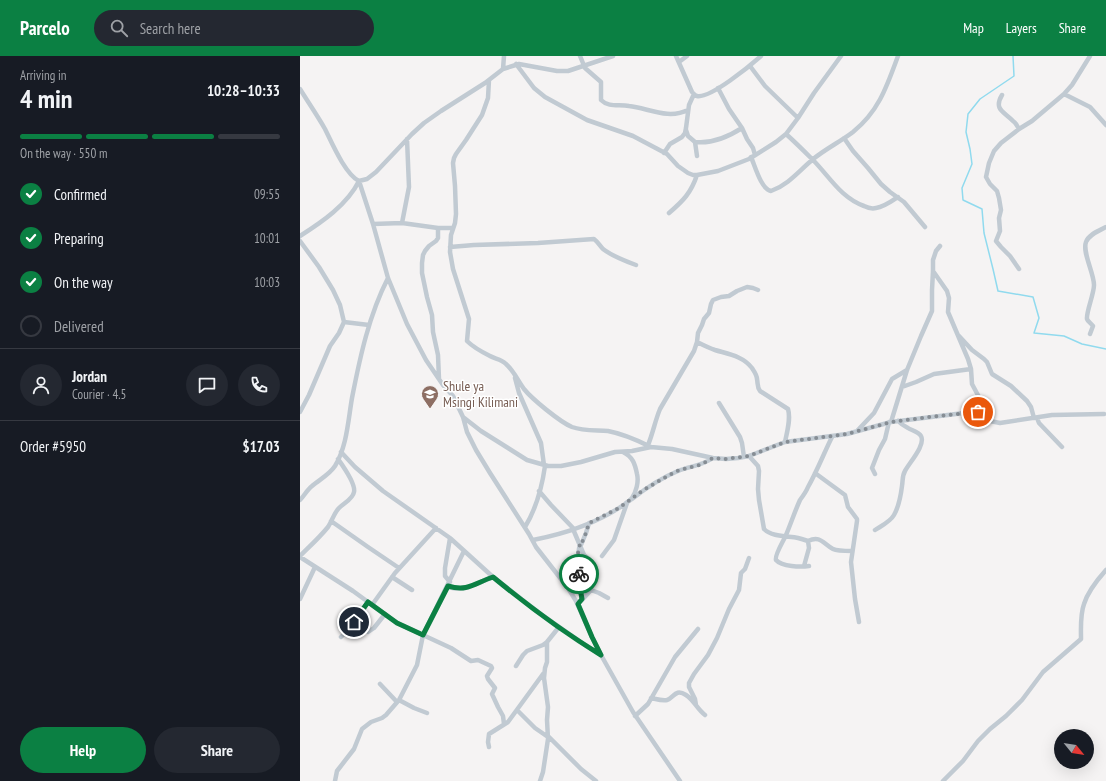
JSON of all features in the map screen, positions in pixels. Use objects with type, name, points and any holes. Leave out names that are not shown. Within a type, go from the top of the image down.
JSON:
[{"type":"street","points":[[503,69],[504,56]]},
{"type":"street","points":[[580,56],[584,66],[600,82],[601,100],[605,104],[629,106],[661,113],[677,114],[688,110]]},
{"type":"street","points":[[300,236],[345,202],[359,181],[367,179],[376,172],[424,123],[503,69],[516,64],[525,64],[568,71],[613,56]]},
{"type":"street","points":[[676,56],[690,88],[694,94],[698,96],[702,96],[718,88],[750,66],[761,56]]},
{"type":"street","points":[[678,62],[688,56]]},
{"type":"street","points":[[516,64],[534,88],[549,100],[587,120],[630,135],[671,157],[679,167],[688,173],[697,175],[718,171],[753,156],[786,134],[841,56]]},
{"type":"street","points":[[718,88],[753,148],[753,156],[762,183],[766,189],[771,191],[782,186],[812,159],[858,127],[879,102],[887,87],[898,56]]},
{"type":"street","points":[[1019,269],[1010,256],[996,241],[1000,231],[999,218],[1001,210],[997,191],[986,177],[989,163],[997,147],[1019,129],[1032,121],[1064,94],[1072,85],[1090,56]]},
{"type":"street","points":[[750,66],[765,86],[798,118]]},
{"type":"street","points":[[489,80],[489,92],[482,116],[453,160],[456,210],[450,247],[453,269],[469,320],[467,341],[489,356],[503,362],[513,371],[523,387],[532,397],[562,421],[571,426],[608,431],[638,440],[650,446],[667,448],[713,458],[726,459],[747,456],[785,442],[832,437],[890,422],[965,413],[978,412],[990,421],[996,423],[1052,415],[1104,414]]},
{"type":"street","points":[[300,89],[348,170],[354,178],[359,181],[388,278],[402,315],[426,360],[439,379],[454,396],[463,417],[467,432],[476,450],[536,547],[568,588],[578,604],[601,655],[636,716],[680,781]]},
{"type":"street","points":[[664,153],[670,144],[683,136],[686,130],[690,102],[694,94]]},
{"type":"street","points":[[1064,94],[1090,107],[1106,125]]},
{"type":"street","points":[[1002,95],[999,104],[1001,112],[1014,121],[1019,129]]},
{"type":"street","points":[[695,142],[727,137],[742,128]]},
{"type":"street","points":[[686,130],[688,136],[695,142],[697,156]]},
{"type":"street","points":[[786,134],[812,159],[844,195],[870,208],[876,208],[898,197]]},
{"type":"street","points":[[844,138],[881,184],[904,202],[925,227]]},
{"type":"street","points":[[402,223],[409,187],[407,139]]},
{"type":"street","points":[[669,213],[687,196],[697,175]]},
{"type":"street","points":[[373,224],[402,223],[438,228],[453,228]]},
{"type":"street","points":[[1090,334],[1093,326],[1088,321],[1087,317],[1093,296],[1094,284],[1086,250],[1086,243],[1091,236],[1106,227]]},
{"type":"street","points":[[438,228],[438,238],[425,251],[422,260],[422,268],[432,315],[432,327],[438,355],[439,379]]},
{"type":"street","points":[[450,247],[474,244],[538,243],[592,239],[596,240],[608,252],[636,265]]},
{"type":"street","points":[[300,241],[325,275],[340,305],[344,322],[339,333],[330,346],[300,412]]},
{"type":"street","points":[[875,474],[872,468],[885,439],[907,370],[920,336],[932,311],[933,260],[936,251],[940,246]]},
{"type":"street","points":[[933,270],[947,291],[948,312],[968,359],[971,369],[972,384],[980,399],[981,413]]},
{"type":"street","points":[[300,500],[312,486],[326,476],[335,466],[341,452],[346,438],[352,398],[369,325],[388,278]]},
{"type":"street","points":[[650,446],[660,409],[694,351],[698,333],[704,318],[709,313],[713,300],[722,296],[729,296],[737,290],[747,287],[758,290]]},
{"type":"street","points":[[344,322],[369,325]]},
{"type":"street","points":[[957,335],[969,348],[987,362],[992,374],[1011,386],[1027,401],[1039,423],[1062,447]]},
{"type":"street","points":[[697,342],[714,350],[727,353],[744,360],[756,374],[758,379],[758,388],[760,391],[788,409],[789,422],[785,442]]},
{"type":"street","points":[[902,387],[934,374],[971,369]]},
{"type":"street","points":[[856,432],[874,412],[892,379],[907,370]]},
{"type":"street","points":[[513,371],[518,389],[541,443],[544,465],[540,491],[533,513],[525,527]]},
{"type":"street","points":[[719,404],[740,437],[747,456],[758,466],[759,500],[764,529],[770,533],[785,537],[808,541],[823,541],[834,549],[847,551],[852,550]]},
{"type":"street","points":[[463,417],[481,431],[527,460],[544,465],[561,466],[581,462],[609,453],[632,451],[650,446]]},
{"type":"street","points":[[875,530],[892,518],[895,514],[902,486],[902,476],[920,449],[922,438],[920,435],[898,421]]},
{"type":"street","points":[[808,541],[809,548],[806,566],[795,567],[776,560],[776,554],[782,545],[800,500],[832,437]]},
{"type":"street","points":[[622,451],[634,460],[636,468],[638,478],[632,499]]},
{"type":"street","points":[[341,452],[355,467],[383,491],[450,538],[493,577],[559,627],[601,655]]},
{"type":"street","points":[[533,540],[574,529],[589,523],[619,508],[642,491],[677,471],[700,465],[713,458]]},
{"type":"street","points":[[338,459],[350,478],[354,493],[351,498],[340,507],[321,535],[300,557],[370,603],[397,623],[451,648],[471,661],[478,660],[491,666],[492,668],[487,676],[495,688],[492,694],[503,716],[504,724]]},
{"type":"street","points":[[815,473],[844,495],[848,507],[857,519],[852,550],[851,570],[859,622]]},
{"type":"street","points":[[540,491],[550,505],[574,529],[584,555],[591,561]]},
{"type":"street","points":[[602,556],[614,540],[627,502]]},
{"type":"street","points":[[331,521],[399,568]]},
{"type":"street","points":[[582,599],[579,582],[578,553],[589,523]]},
{"type":"street","points":[[341,637],[399,568],[436,528]]},
{"type":"street","points":[[450,538],[445,568],[445,576],[449,584],[461,589],[468,588],[493,577]]},
{"type":"street","points":[[335,781],[337,771],[351,754],[359,739],[362,729],[371,722],[386,715],[398,701],[417,665],[423,635],[464,551]]},
{"type":"street","points":[[696,705],[695,699],[689,687],[691,679],[708,655],[717,638],[728,609],[739,590],[741,573],[749,558]]},
{"type":"street","points":[[300,599],[314,567]]},
{"type":"street","points":[[943,781],[963,761],[978,741],[1022,700],[1043,672],[1081,639],[1081,615],[1083,605],[1091,590],[1106,570]]},
{"type":"street","points":[[392,577],[412,590]]},
{"type":"street","points":[[578,604],[591,590],[608,598]]},
{"type":"street","points":[[368,632],[374,628],[384,614]]},
{"type":"street","points":[[516,666],[527,651],[547,642],[559,627]]},
{"type":"street","points":[[636,716],[648,704],[675,657],[698,629]]},
{"type":"street","points":[[540,781],[543,772],[548,736],[546,720],[548,707],[544,684],[544,673],[547,662],[547,642]]},
{"type":"street","points":[[489,747],[489,734],[508,722],[544,673]]},
{"type":"street","points":[[380,684],[398,701],[427,713]]},
{"type":"street","points":[[651,698],[666,700],[674,694],[680,693],[689,697],[705,715]]},
{"type":"street","points":[[517,710],[535,728],[548,736],[596,781]]},
{"type":"waterway","points":[[1013,56],[1014,76],[980,99],[968,114],[966,132],[972,164],[962,188],[963,200],[982,209],[984,233],[998,291],[1033,297],[1039,318],[1034,333],[1064,336],[1082,344],[1106,349]]},
{"type":"way so far","points":[[579,574],[578,553],[580,544],[581,545],[589,523],[619,508],[649,486],[677,471],[700,465],[713,458],[726,459],[749,456],[785,442],[832,437],[889,422],[978,412]]},
{"type":"place","name":"Shule ya Msingi Kilimani","points":[[430,409]]},
{"type":"route","points":[[354,622],[368,602],[397,623],[423,635],[448,586],[461,589],[468,588],[485,579],[493,577],[538,612],[601,655],[578,604],[582,599],[579,574]]}]
